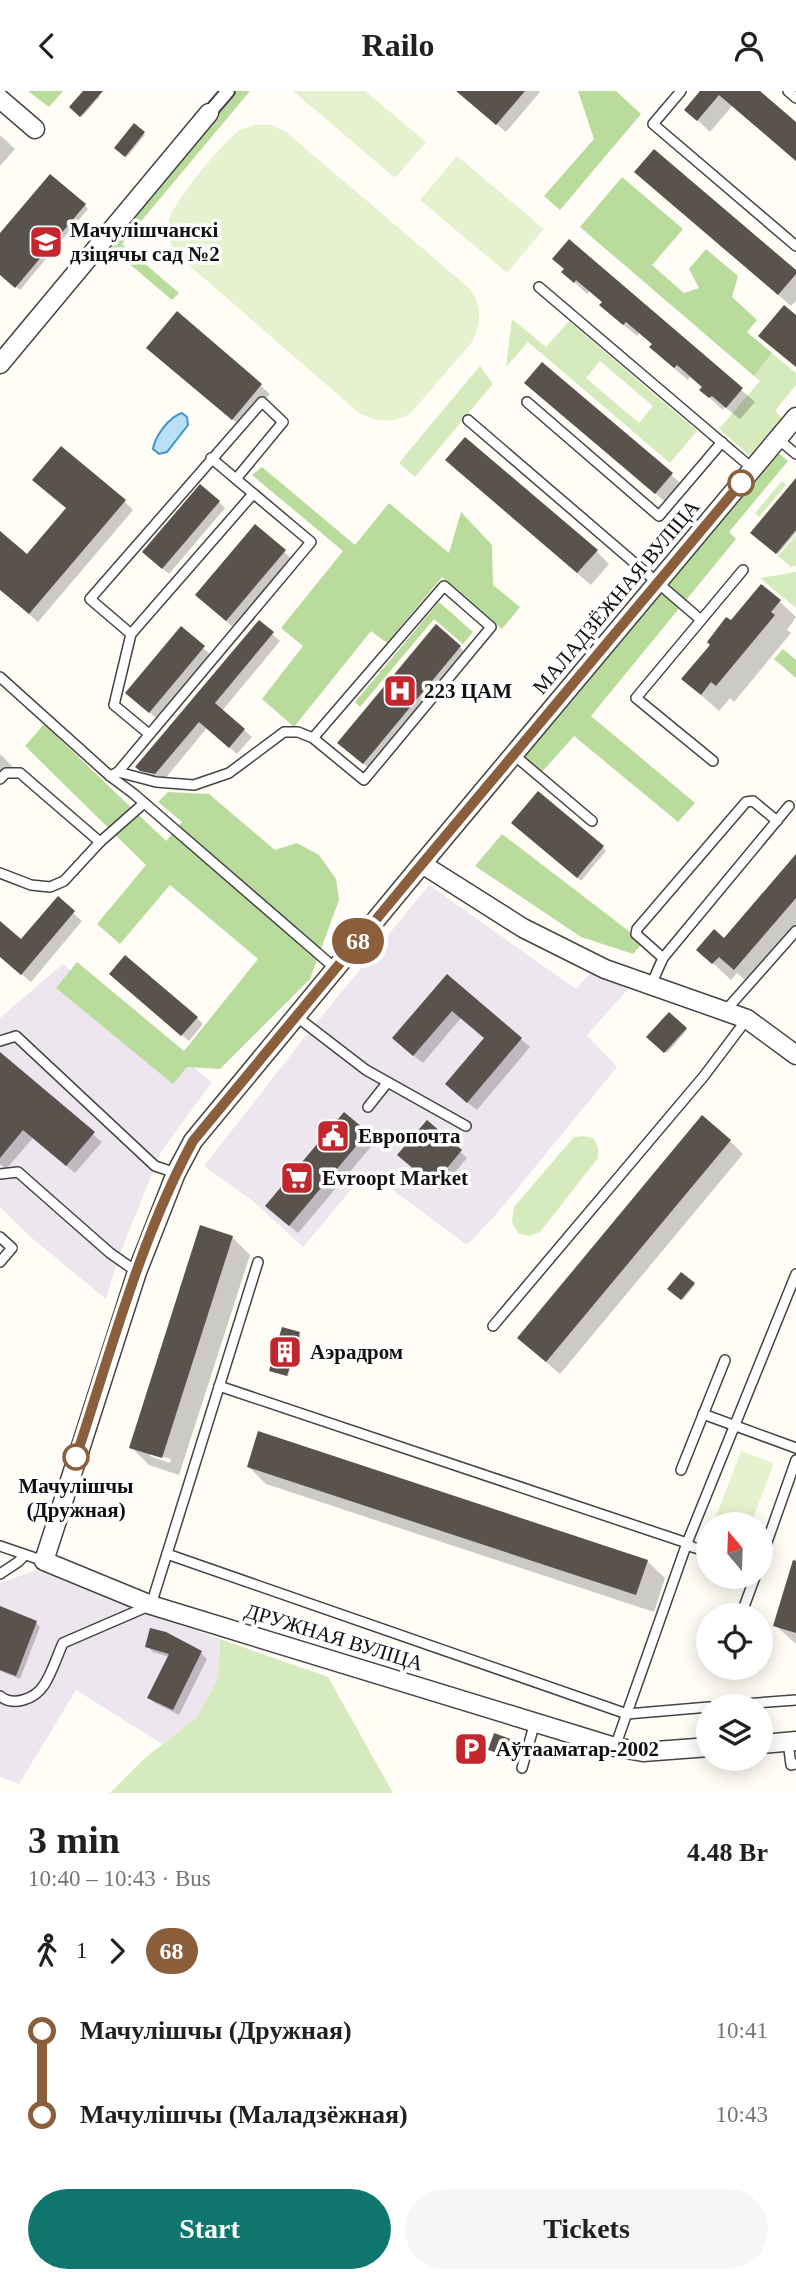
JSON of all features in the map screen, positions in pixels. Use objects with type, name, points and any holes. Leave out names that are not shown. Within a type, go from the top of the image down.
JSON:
[{"type":"street","points":[[0,364],[228,91]]},
{"type":"street","points":[[0,99],[35,129]]},
{"type":"street","name":"МАЛАДЗЁЖНАЯ ВУЛІЦА","points":[[44,1561],[137,1272],[176,1173],[193,1141],[796,418]]},
{"type":"street","points":[[422,864],[523,928],[605,969],[747,1019],[796,1055]]},
{"type":"street","name":"ДРУЖНАЯ ВУЛІЦА","points":[[44,1561],[151,1605],[615,1747],[643,1752],[696,1748]]},
{"type":"street","points":[[773,1743],[792,1741]]},
{"type":"lane","points":[[681,91],[653,124],[796,246]]},
{"type":"lane","points":[[788,91],[796,98]]},
{"type":"lane","points":[[539,286],[753,469]]},
{"type":"lane","points":[[131,634],[90,599],[262,402],[283,422],[236,479]]},
{"type":"lane","points":[[527,402],[659,516],[722,442]]},
{"type":"lane","points":[[468,420],[701,620]]},
{"type":"lane","points":[[778,439],[796,454]]},
{"type":"lane","points":[[114,774],[311,542],[211,458]]},
{"type":"lane","points":[[149,734],[114,705],[131,634],[253,494]]},
{"type":"lane","points":[[713,761],[636,698],[743,570]]},
{"type":"lane","points":[[114,774],[156,782],[194,785],[229,773],[284,732],[298,731],[313,738],[364,779],[491,627],[444,586],[313,738]]},
{"type":"lane","points":[[0,677],[336,969]]},
{"type":"lane","points":[[514,755],[592,821]]},
{"type":"lane","points":[[0,779],[6,773],[20,773],[100,842]]},
{"type":"lane","points":[[663,958],[636,934],[637,929],[746,801],[752,801],[777,821]]},
{"type":"lane","points":[[0,873],[31,885],[50,887],[64,881],[100,842],[143,804]]},
{"type":"lane","points":[[651,985],[663,958],[789,806]]},
{"type":"lane","points":[[726,1010],[796,931]]},
{"type":"lane","points":[[297,1017],[366,1070],[466,1126]]},
{"type":"lane","points":[[493,1326],[704,1076],[747,1019]]},
{"type":"lane","points":[[0,1041],[16,1036],[155,1166],[176,1173]]},
{"type":"lane","points":[[368,1107],[387,1083]]},
{"type":"lane","points":[[0,1174],[18,1172],[110,1253],[137,1272]]},
{"type":"lane","points":[[0,1237],[12,1248],[0,1262]]},
{"type":"lane","points":[[0,1696],[16,1702],[30,1697],[43,1687],[63,1643],[151,1605],[258,1262]]},
{"type":"lane","points":[[615,1747],[687,1543],[796,1274]]},
{"type":"lane","points":[[681,1470],[725,1360]]},
{"type":"lane","points":[[219,1386],[696,1548]]},
{"type":"lane","points":[[703,1414],[796,1448]]},
{"type":"lane","points":[[774,1522],[796,1460]]},
{"type":"lane","points":[[0,1546],[44,1561]]},
{"type":"lane","points":[[167,1554],[626,1714],[696,1708]]},
{"type":"lane","points":[[0,1574],[25,1555]]},
{"type":"lane","points":[[773,1702],[796,1700]]},
{"type":"lane","points":[[522,1768],[535,1722]]},
{"type":"lane","points":[[792,1741],[791,1765],[796,1765]]},
{"type":"shaded area","points":[[429,885],[576,989],[593,970],[628,989],[587,1035],[617,1067],[494,1217],[467,1245],[367,1171],[303,1247],[253,1201],[204,1166]]},
{"type":"shaded area","points":[[63,964],[212,1082],[161,1152],[118,1258],[106,1299],[33,1239],[0,1207],[0,1018]]},
{"type":"shaded area","points":[[36,1570],[220,1639],[218,1679],[196,1718],[162,1744],[76,1690],[19,1784],[0,1777],[0,1583]]},
{"type":"green space","points":[[28,91],[63,91],[49,107]]},
{"type":"green space","points":[[236,91],[250,91],[122,244],[179,293],[172,300],[107,245]]},
{"type":"green space","points":[[293,91],[365,91],[426,142],[395,178]]},
{"type":"green space","points":[[578,91],[616,91],[641,114],[560,210],[544,196],[594,139]]},
{"type":"green space","points":[[254,125],[272,125],[286,132],[469,288],[473,295],[479,314],[478,328],[472,342],[410,414],[384,421],[359,413],[175,253],[168,225],[179,201],[222,147],[239,131]]},
{"type":"green space","points":[[457,156],[544,229],[507,273],[420,200]]},
{"type":"green space","points":[[622,177],[683,229],[652,265],[684,293],[699,288],[689,269],[706,249],[738,276],[732,297],[757,320],[747,332],[772,353],[754,376],[580,227]]},
{"type":"green space","points":[[512,319],[546,347],[569,321],[697,431],[670,463],[528,342],[506,367]],"holes":[[[600,361],[653,406],[639,423],[586,378]]]},
{"type":"green space","points":[[772,353],[796,373],[796,385],[775,411],[786,421],[754,459],[719,429],[760,381],[754,376]]},
{"type":"green space","points":[[480,366],[493,384],[415,477],[399,463]]},
{"type":"green space","points":[[775,450],[788,461],[729,532],[736,539],[591,716],[695,803],[678,822],[574,736],[542,772],[521,754]]},
{"type":"green space","points":[[262,467],[355,545],[389,503],[449,553],[461,512],[492,545],[493,585],[520,607],[502,629],[442,577],[387,643],[371,631],[294,727],[262,699],[303,646],[281,628],[343,551],[252,475]]},
{"type":"green space","points":[[782,481],[786,485],[759,517],[755,513]]},
{"type":"green space","points":[[796,535],[796,566],[791,567],[778,556]]},
{"type":"green space","points":[[796,572],[796,608],[760,578]]},
{"type":"green space","points":[[439,602],[473,632],[463,644],[434,619],[360,707],[355,702]]},
{"type":"green space","points":[[783,649],[796,660],[796,678],[774,659]]},
{"type":"green space","points":[[44,724],[166,841],[182,822],[158,802],[168,792],[209,794],[275,850],[297,843],[319,855],[336,879],[339,900],[310,979],[220,1069],[187,1067],[173,1084],[56,988],[77,962],[184,1051],[258,959],[170,885],[120,944],[97,924],[146,865],[25,746]]},
{"type":"green space","points":[[502,834],[643,942],[633,954],[581,937],[475,866]]},
{"type":"green space","points":[[574,1137],[594,1139],[598,1158],[540,1232],[529,1236],[518,1233],[512,1222],[514,1207]]},
{"type":"green space","points":[[741,1451],[774,1463],[756,1512],[718,1512]]},
{"type":"green space","points":[[220,1639],[328,1677],[393,1793],[110,1793],[145,1758],[196,1718],[218,1679]]},
{"type":"water","points":[[182,413],[187,417],[188,425],[167,452],[159,454],[153,449],[160,433],[172,418]]},
{"type":"building","points":[[83,91],[103,91],[80,117],[69,107]]},
{"type":"building","points":[[456,91],[525,91],[496,125]]},
{"type":"building","points":[[700,91],[760,91],[796,122],[796,161],[719,95],[697,121],[684,110]]},
{"type":"building","points":[[134,123],[145,132],[125,157],[114,148]]},
{"type":"building","points":[[654,149],[796,270],[796,274],[778,295],[634,172]]},
{"type":"building","name":"Мачулішчанскі дзіцячы сад №2","points":[[50,174],[86,204],[15,288],[0,275],[0,233]]},
{"type":"building","points":[[569,239],[743,388],[726,408],[712,396],[709,398],[699,390],[702,387],[677,365],[674,368],[649,347],[652,344],[626,322],[623,325],[599,305],[602,302],[576,280],[574,283],[561,272],[564,269],[552,259]]},
{"type":"building","points":[[784,305],[796,315],[796,367],[758,336]]},
{"type":"building","points":[[177,311],[262,384],[232,420],[146,348]]},
{"type":"building","points":[[542,362],[673,473],[655,494],[524,383]]},
{"type":"building","points":[[465,437],[598,550],[577,573],[445,460]]},
{"type":"building","points":[[61,446],[126,500],[29,614],[0,590],[0,531],[27,554],[66,508],[32,480]]},
{"type":"building","points":[[796,478],[796,530],[776,554],[750,533]]},
{"type":"building","points":[[200,484],[220,501],[162,569],[142,552]]},
{"type":"building","points":[[255,524],[286,550],[226,621],[195,595]]},
{"type":"building","points":[[761,584],[781,600],[771,612],[775,615],[716,686],[711,682],[701,695],[681,679],[710,645],[707,642],[726,617],[731,620]]},
{"type":"building","points":[[259,620],[274,632],[215,703],[245,729],[229,748],[199,722],[155,774],[140,771],[135,767]]},
{"type":"building","points":[[436,624],[461,646],[363,764],[337,743]]},
{"type":"building","points":[[181,626],[205,646],[149,713],[125,693]]},
{"type":"building","points":[[538,791],[604,846],[577,878],[511,823]]},
{"type":"building","points":[[796,854],[796,898],[734,970],[719,957],[712,964],[696,950],[714,929],[724,938]]},
{"type":"building","points":[[58,896],[75,911],[21,975],[0,957],[0,921],[21,939]]},
{"type":"building","points":[[125,955],[198,1017],[181,1036],[109,974]]},
{"type":"building","points":[[447,974],[522,1038],[467,1103],[445,1084],[484,1038],[452,1011],[413,1056],[392,1038]]},
{"type":"building","points":[[669,1012],[687,1028],[664,1053],[646,1037]]},
{"type":"building","points":[[0,1052],[95,1132],[66,1166],[23,1130],[0,1158]]},
{"type":"building","points":[[344,1112],[368,1132],[289,1226],[265,1206]]},
{"type":"building","points":[[702,1115],[731,1140],[546,1362],[517,1338]]},
{"type":"building","points":[[427,1120],[462,1150],[433,1185],[397,1155]]},
{"type":"building","points":[[200,1225],[233,1236],[162,1458],[129,1448]]},
{"type":"building","points":[[681,1272],[695,1283],[681,1300],[667,1289]]},
{"type":"building","name":"Аэрадром","points":[[282,1327],[300,1332],[287,1376],[269,1371]]},
{"type":"building","points":[[258,1431],[648,1560],[636,1595],[247,1467]]},
{"type":"building","points":[[793,1560],[796,1561],[796,1633],[773,1626]]},
{"type":"building","points":[[0,1606],[37,1621],[16,1676],[0,1670]]},
{"type":"building","points":[[150,1628],[166,1632],[202,1651],[173,1710],[147,1698],[169,1654],[145,1647]]},
{"type":"building","points":[[494,1733],[516,1741],[511,1757],[488,1750]]},
{"type":"bus line","name":"68","points":[[76,1457],[137,1272],[176,1173],[193,1141],[741,483]]},
{"type":"place","name":"Мачулішчанскі дзіцячы сад №2","points":[[46,242]]},
{"type":"place","name":"223 ЦAM","points":[[400,691]]},
{"type":"place","name":"Европочта","points":[[333,1136]]},
{"type":"place","name":"Evroopt Market","points":[[297,1178]]},
{"type":"place","name":"Аэрадром","points":[[285,1352]]},
{"type":"place","name":"Мачулішчы (Дружная)","points":[[76,1457]]},
{"type":"place","name":"Аўтааматар-2002","points":[[471,1749]]}]
